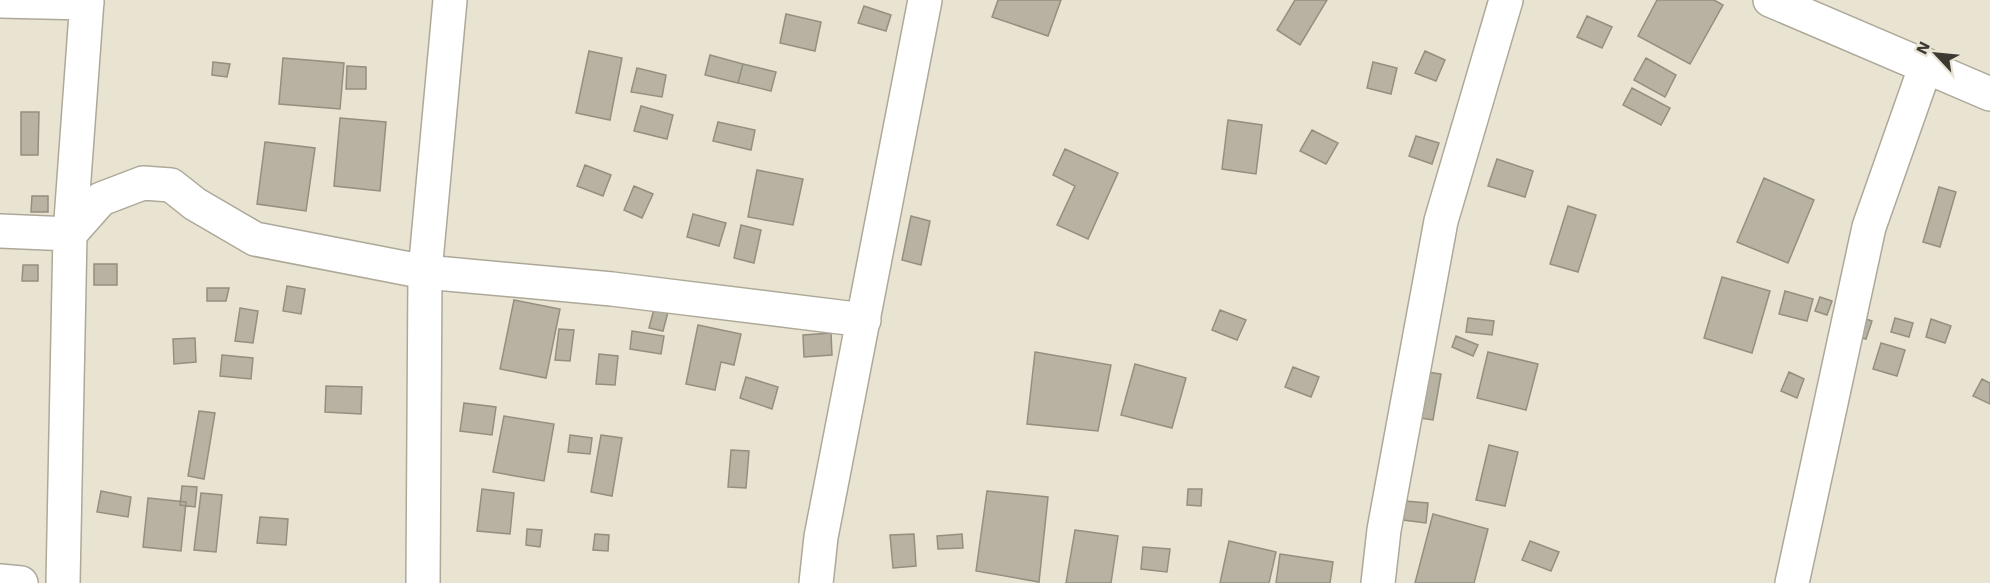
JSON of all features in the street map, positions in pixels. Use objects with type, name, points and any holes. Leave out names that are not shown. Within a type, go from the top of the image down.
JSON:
[{"type":"street","points":[[423,583],[424,272],[450,0]]},
{"type":"street","points":[[816,583],[821,537],[925,0]]},
{"type":"street","points":[[1378,583],[1384,530],[1441,221],[1506,0]]},
{"type":"street","points":[[1770,0],[1990,94]]},
{"type":"street","points":[[0,1],[87,1],[70,234],[63,583]]},
{"type":"street","points":[[1792,583],[1869,226],[1926,66]]},
{"type":"street","points":[[70,234],[101,199],[143,183],[171,185],[195,204],[255,239],[424,272],[612,290],[864,320]]},
{"type":"street","points":[[0,231],[70,234]]},
{"type":"street","points":[[0,581],[21,583]]},
{"type":"building","points":[[998,0],[1061,0],[1048,36],[992,17]]},
{"type":"building","points":[[1295,0],[1327,0],[1300,45],[1277,30]]},
{"type":"building","points":[[1657,0],[1714,0],[1723,5],[1690,64],[1638,36]]},
{"type":"building","points":[[864,6],[891,15],[886,31],[858,23]]},
{"type":"building","points":[[786,14],[821,22],[815,51],[780,43]]},
{"type":"building","points":[[1587,16],[1612,27],[1602,48],[1577,37]]},
{"type":"building","points":[[589,51],[622,58],[610,120],[576,113]]},
{"type":"building","points":[[1425,51],[1445,60],[1436,81],[1415,73]]},
{"type":"building","points":[[710,55],[743,64],[738,83],[705,75]]},
{"type":"building","points":[[283,58],[344,63],[340,109],[279,104]]},
{"type":"building","points":[[1646,58],[1676,75],[1665,97],[1634,80]]},
{"type":"building","points":[[213,62],[230,64],[227,77],[212,75]]},
{"type":"building","points":[[1373,62],[1397,68],[1391,94],[1367,88]]},
{"type":"building","points":[[743,64],[776,72],[771,91],[738,83]]},
{"type":"building","points":[[347,66],[366,67],[366,89],[346,89]]},
{"type":"building","points":[[637,68],[666,75],[662,97],[631,92]]},
{"type":"building","points":[[1632,88],[1670,108],[1661,125],[1623,105]]},
{"type":"building","points":[[641,106],[673,115],[667,139],[634,131]]},
{"type":"building","points":[[21,112],[39,112],[38,155],[21,155]]},
{"type":"building","points":[[340,118],[386,122],[380,191],[334,186]]},
{"type":"building","points":[[1228,120],[1262,125],[1256,174],[1222,169]]},
{"type":"building","points":[[718,122],[755,130],[751,150],[713,141]]},
{"type":"building","points":[[1312,130],[1338,143],[1326,164],[1300,151]]},
{"type":"building","points":[[1416,136],[1439,143],[1432,164],[1409,156]]},
{"type":"building","points":[[265,142],[315,148],[306,211],[257,204]]},
{"type":"building","points":[[1065,149],[1118,173],[1088,239],[1057,225],[1075,186],[1053,175]]},
{"type":"building","points":[[1497,159],[1533,171],[1525,197],[1488,186]]},
{"type":"building","points":[[585,165],[611,175],[603,196],[577,186]]},
{"type":"building","points":[[757,170],[803,179],[793,225],[748,217]]},
{"type":"building","points":[[1764,178],[1814,200],[1788,263],[1737,242]]},
{"type":"building","points":[[634,186],[653,194],[642,218],[624,210]]},
{"type":"building","points":[[1939,187],[1956,192],[1940,247],[1923,242]]},
{"type":"building","points":[[32,196],[48,196],[48,212],[31,212]]},
{"type":"building","points":[[1568,206],[1596,215],[1578,272],[1550,264]]},
{"type":"building","points":[[693,214],[726,223],[719,246],[687,237]]},
{"type":"building","points":[[911,216],[930,221],[921,265],[902,260]]},
{"type":"building","points":[[741,225],[761,230],[754,263],[734,258]]},
{"type":"building","points":[[94,264],[117,264],[117,285],[94,285]]},
{"type":"building","points":[[23,265],[38,265],[38,281],[22,281]]},
{"type":"building","points":[[1722,277],[1770,291],[1752,353],[1704,338]]},
{"type":"building","points":[[287,286],[305,289],[301,314],[283,311]]},
{"type":"building","points":[[207,288],[229,288],[226,301],[207,301]]},
{"type":"building","points":[[1785,291],[1813,299],[1807,321],[1779,314]]},
{"type":"building","points":[[1820,297],[1832,301],[1827,315],[1815,311]]},
{"type":"building","points":[[514,300],[560,309],[546,378],[500,369]]},
{"type":"building","points":[[240,308],[258,311],[253,343],[235,341]]},
{"type":"building","points":[[654,309],[668,312],[663,331],[649,328]]},
{"type":"building","points":[[1220,310],[1246,320],[1237,340],[1212,330]]},
{"type":"building","points":[[1860,317],[1872,321],[1866,339],[1854,336]]},
{"type":"building","points":[[1468,318],[1494,321],[1492,335],[1466,332]]},
{"type":"building","points":[[1895,318],[1913,323],[1909,337],[1891,332]]},
{"type":"building","points":[[1931,319],[1951,326],[1945,343],[1926,337]]},
{"type":"building","points":[[698,325],[741,334],[734,365],[721,362],[715,390],[686,384]]},
{"type":"building","points":[[559,329],[574,330],[570,361],[555,360]]},
{"type":"building","points":[[632,331],[664,336],[661,354],[630,349]]},
{"type":"building","points":[[831,333],[832,355],[804,357],[803,335]]},
{"type":"building","points":[[1456,336],[1478,345],[1473,356],[1452,347]]},
{"type":"building","points":[[195,338],[196,362],[174,364],[173,339]]},
{"type":"building","points":[[1881,343],[1905,350],[1897,376],[1873,369]]},
{"type":"building","points":[[1035,352],[1111,365],[1098,431],[1027,424]]},
{"type":"building","points":[[1488,352],[1538,364],[1526,410],[1477,398]]},
{"type":"building","points":[[599,354],[618,356],[615,385],[596,384]]},
{"type":"building","points":[[222,355],[253,358],[251,379],[220,376]]},
{"type":"building","points":[[1135,364],[1186,378],[1172,428],[1121,415]]},
{"type":"building","points":[[1293,367],[1319,377],[1311,397],[1285,387]]},
{"type":"building","points":[[1415,370],[1441,374],[1433,420],[1407,416]]},
{"type":"building","points":[[1789,372],[1804,379],[1797,398],[1781,391]]},
{"type":"building","points":[[746,377],[778,387],[772,409],[740,398]]},
{"type":"building","points":[[1982,379],[1990,383],[1990,404],[1973,396]]},
{"type":"building","points":[[326,386],[362,387],[361,414],[325,412]]},
{"type":"building","points":[[464,403],[496,407],[492,435],[460,431]]},
{"type":"building","points":[[199,411],[215,413],[204,479],[188,476]]},
{"type":"building","points":[[504,416],[554,424],[544,481],[493,472]]},
{"type":"building","points":[[570,435],[592,438],[590,454],[568,452]]},
{"type":"building","points":[[601,435],[622,438],[612,496],[591,492]]},
{"type":"building","points":[[1489,445],[1518,452],[1505,506],[1476,500]]},
{"type":"building","points":[[731,450],[749,451],[746,488],[728,487]]},
{"type":"building","points":[[182,486],[197,487],[195,507],[180,505]]},
{"type":"building","points":[[482,489],[514,493],[510,534],[477,531]]},
{"type":"building","points":[[1188,489],[1202,489],[1201,506],[1187,505]]},
{"type":"building","points":[[101,491],[131,497],[128,517],[97,512]]},
{"type":"building","points":[[987,491],[1048,497],[1039,582],[976,571]]},
{"type":"building","points":[[201,493],[222,495],[216,552],[194,550]]},
{"type":"building","points":[[148,498],[186,502],[181,551],[143,547]]},
{"type":"building","points":[[1405,501],[1428,503],[1426,523],[1403,520]]},
{"type":"building","points":[[1433,514],[1488,529],[1474,583],[1415,583]]},
{"type":"building","points":[[260,517],[288,519],[286,545],[257,543]]},
{"type":"building","points":[[527,529],[542,530],[540,547],[526,545]]},
{"type":"building","points":[[1075,530],[1118,536],[1111,583],[1066,583]]},
{"type":"building","points":[[595,534],[609,535],[608,551],[593,550]]},
{"type":"building","points":[[914,534],[916,566],[893,568],[890,535]]},
{"type":"building","points":[[962,534],[963,548],[938,549],[937,536]]},
{"type":"building","points":[[1229,541],[1276,552],[1269,583],[1220,583]]},
{"type":"building","points":[[1530,541],[1559,552],[1551,571],[1522,560]]},
{"type":"building","points":[[1143,547],[1170,549],[1167,572],[1141,569]]},
{"type":"building","points":[[1280,554],[1333,562],[1330,583],[1276,583]]}]
